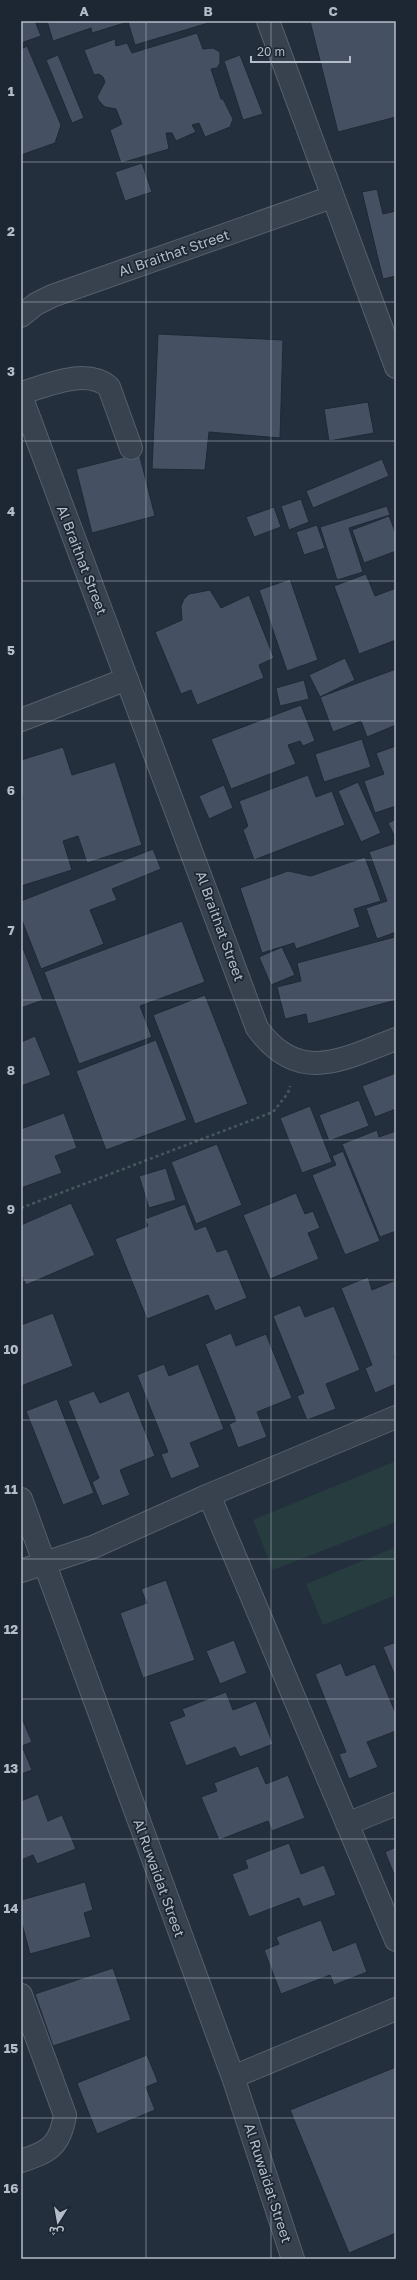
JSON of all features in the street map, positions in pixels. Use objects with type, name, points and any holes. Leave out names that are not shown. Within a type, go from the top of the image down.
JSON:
[{"type":"street","points":[[268,21],[396,368]]},
{"type":"street","name":"Al Braithat Street","points":[[21,316],[36,304],[52,296],[332,197]]},
{"type":"street","points":[[21,392],[80,378],[102,381],[109,387],[131,448]]},
{"type":"street","name":"Al Braithat Street","points":[[21,396],[258,1028],[268,1042],[281,1054],[298,1061],[322,1064],[345,1059],[396,1039]]},
{"type":"street","points":[[21,720],[127,679]]},
{"type":"street","points":[[21,1570],[93,1547],[209,1495],[396,1417]]},
{"type":"street","points":[[209,1495],[396,1940]]},
{"type":"street","name":"Al Ruwaidat Street","points":[[21,1499],[26,1530],[43,1563],[233,2077],[293,2259]]},
{"type":"street","points":[[347,1824],[396,1804]]},
{"type":"street","points":[[21,1995],[65,2115],[62,2132],[54,2146],[39,2155],[21,2162]]},
{"type":"street","points":[[233,2077],[396,2009]]},
{"type":"path","points":[[21,1208],[273,1112],[288,1093],[298,1061]]},
{"type":"green space","points":[[396,1461],[396,1522],[273,1570],[253,1520]]},
{"type":"green space","points":[[396,1547],[396,1595],[323,1625],[306,1584]]},
{"type":"building","points":[[21,21],[35,21],[41,36],[21,43]]},
{"type":"building","points":[[47,21],[215,21],[135,45],[128,22],[92,33],[91,28],[53,41]]},
{"type":"building","points":[[310,21],[396,21],[396,117],[338,132]]},
{"type":"building","points":[[197,33],[203,49],[213,48],[220,52],[220,63],[217,68],[211,69],[221,99],[223,99],[233,119],[230,127],[205,137],[199,123],[192,125],[196,132],[176,141],[172,133],[166,133],[169,149],[121,163],[110,130],[122,124],[116,109],[105,107],[99,101],[97,97],[105,82],[103,77],[99,74],[94,75],[84,50],[115,39],[116,46],[127,43],[132,53]]},
{"type":"building","points":[[27,46],[61,125],[55,143],[21,155],[21,49]]},
{"type":"building","points":[[58,55],[84,118],[72,123],[46,60]]},
{"type":"building","points":[[240,55],[263,114],[243,120],[224,61]]},
{"type":"building","points":[[142,163],[152,192],[125,201],[115,172]]},
{"type":"building","points":[[377,189],[383,214],[396,211],[396,276],[383,279],[362,192]]},
{"type":"building","points":[[158,334],[283,340],[280,438],[209,432],[205,470],[152,469]]},
{"type":"building","points":[[368,402],[374,433],[329,441],[324,409]]},
{"type":"building","points":[[139,453],[155,516],[92,533],[76,469]]},
{"type":"building","points":[[382,459],[389,476],[313,508],[306,491]]},
{"type":"building","points":[[301,499],[309,522],[289,530],[281,506]]},
{"type":"building","points":[[387,506],[390,515],[349,528],[363,572],[337,580],[320,527]]},
{"type":"building","points":[[274,507],[281,527],[254,537],[246,517]]},
{"type":"building","points":[[389,516],[396,534],[396,551],[364,563],[352,530]]},
{"type":"building","points":[[317,525],[325,548],[304,555],[296,532]]},
{"type":"building","points":[[366,574],[375,596],[396,588],[396,640],[359,654],[334,586]]},
{"type":"building","points":[[290,579],[318,660],[287,671],[259,590]]},
{"type":"building","points":[[210,590],[221,608],[249,595],[274,658],[259,665],[264,678],[197,705],[191,690],[181,694],[155,632],[182,620],[181,606],[184,599],[189,594]]},
{"type":"building","points":[[345,658],[355,680],[320,697],[309,675]]},
{"type":"building","points":[[396,669],[396,725],[367,737],[361,721],[333,732],[320,697]]},
{"type":"building","points":[[304,680],[309,699],[280,706],[276,688]]},
{"type":"building","points":[[301,705],[315,741],[303,746],[300,741],[288,745],[296,764],[231,789],[211,739]]},
{"type":"building","points":[[362,739],[371,767],[324,782],[315,754]]},
{"type":"building","points":[[396,746],[396,806],[375,813],[364,781],[384,774],[376,753]]},
{"type":"building","points":[[63,747],[72,775],[115,762],[142,845],[87,863],[78,836],[63,841],[72,870],[21,886],[21,800],[23,799],[21,792],[21,760]]},
{"type":"building","points":[[308,775],[316,797],[332,791],[345,825],[254,860],[243,830],[248,826],[239,801]]},
{"type":"building","points":[[358,782],[381,833],[361,842],[338,791]]},
{"type":"building","points":[[224,785],[233,808],[209,819],[199,796]]},
{"type":"building","points":[[396,819],[396,839],[388,823]]},
{"type":"building","points":[[396,843],[396,932],[377,939],[366,908],[387,901],[369,852]]},
{"type":"building","points":[[153,849],[161,869],[112,889],[117,900],[90,910],[104,944],[41,969],[21,918],[21,901]]},
{"type":"building","points":[[365,857],[381,901],[354,909],[360,927],[296,949],[294,943],[262,953],[240,888],[288,871],[311,876]]},
{"type":"building","points":[[182,921],[205,982],[140,1006],[152,1037],[79,1064],[44,972]]},
{"type":"building","points":[[395,937],[396,1000],[308,1024],[306,1014],[285,1019],[277,987],[301,981],[297,963]]},
{"type":"building","points":[[21,943],[43,1000],[21,1008]]},
{"type":"building","points":[[282,947],[295,975],[271,985],[259,957]]},
{"type":"building","points":[[205,995],[248,1104],[195,1124],[153,1015]]},
{"type":"building","points":[[35,1036],[51,1075],[21,1086],[21,1042]]},
{"type":"building","points":[[156,1040],[187,1120],[106,1150],[76,1071]]},
{"type":"building","points":[[396,1073],[396,1109],[375,1117],[362,1086]]},
{"type":"building","points":[[359,1100],[369,1126],[329,1141],[319,1115]]},
{"type":"building","points":[[310,1106],[332,1162],[302,1173],[280,1118]]},
{"type":"building","points":[[64,1113],[77,1148],[55,1156],[62,1173],[21,1188],[21,1129]]},
{"type":"building","points":[[377,1130],[379,1137],[396,1131],[396,1231],[380,1237],[342,1144]]},
{"type":"building","points":[[217,1144],[242,1205],[196,1224],[171,1162]]},
{"type":"building","points":[[343,1151],[380,1241],[345,1255],[312,1175],[336,1165],[332,1156]]},
{"type":"building","points":[[166,1168],[176,1200],[149,1208],[139,1176]]},
{"type":"building","points":[[296,1193],[305,1214],[313,1211],[320,1228],[308,1233],[319,1259],[270,1279],[243,1215]]},
{"type":"building","points":[[71,1203],[95,1255],[26,1285],[21,1274],[21,1225]]},
{"type":"building","points":[[185,1204],[195,1230],[206,1226],[217,1252],[227,1249],[247,1298],[215,1311],[208,1295],[147,1319],[115,1239],[148,1226],[145,1219]]},
{"type":"building","points":[[368,1277],[372,1290],[396,1280],[396,1355],[394,1356],[396,1362],[396,1384],[375,1393],[365,1368],[372,1365],[341,1288]]},
{"type":"building","points":[[300,1305],[305,1317],[334,1306],[360,1370],[326,1384],[336,1409],[307,1420],[297,1396],[304,1393],[273,1316]]},
{"type":"building","points":[[53,1313],[73,1366],[21,1386],[21,1325]]},
{"type":"building","points":[[231,1333],[236,1346],[266,1334],[292,1398],[257,1412],[267,1437],[238,1448],[229,1424],[236,1421],[205,1344]]},
{"type":"building","points":[[164,1364],[169,1376],[198,1364],[224,1429],[190,1443],[200,1467],[171,1479],[161,1454],[168,1452],[137,1375]]},
{"type":"building","points":[[94,1391],[100,1403],[129,1391],[155,1456],[120,1470],[130,1495],[102,1506],[92,1482],[99,1478],[68,1401]]},
{"type":"building","points":[[57,1399],[94,1493],[63,1505],[26,1411]]},
{"type":"building","points":[[166,1580],[195,1660],[143,1678],[120,1613],[147,1603],[141,1589]]},
{"type":"building","points":[[234,1640],[247,1673],[220,1684],[206,1651]]},
{"type":"building","points":[[396,1642],[396,1678],[383,1647]]},
{"type":"building","points":[[341,1663],[346,1676],[375,1664],[396,1714],[396,1731],[367,1742],[378,1767],[349,1779],[339,1754],[346,1752],[315,1674]]},
{"type":"building","points":[[226,1692],[233,1710],[256,1701],[273,1744],[240,1757],[235,1747],[186,1766],[169,1722],[185,1716],[182,1709]]},
{"type":"building","points":[[21,1716],[32,1742],[22,1746],[32,1770],[21,1774]]},
{"type":"building","points":[[258,1766],[266,1784],[288,1775],[305,1818],[272,1831],[268,1821],[219,1840],[201,1797],[217,1791],[214,1783]]},
{"type":"building","points":[[38,1794],[48,1821],[62,1815],[76,1849],[37,1864],[33,1855],[21,1860],[21,1801]]},
{"type":"building","points":[[289,1843],[301,1874],[324,1865],[336,1895],[303,1907],[299,1898],[249,1917],[232,1874],[248,1868],[245,1860]]},
{"type":"building","points":[[396,1847],[396,1879],[385,1852]]},
{"type":"building","points":[[85,1882],[93,1910],[84,1913],[91,1937],[30,1954],[21,1920],[21,1900]]},
{"type":"building","points":[[321,1920],[333,1951],[356,1942],[367,1972],[334,1985],[330,1975],[281,1994],[264,1950],[279,1944],[276,1937]]},
{"type":"building","points":[[113,1968],[131,2020],[53,2046],[35,1994]]},
{"type":"building","points":[[147,2055],[158,2082],[146,2087],[155,2110],[97,2134],[77,2083]]},
{"type":"building","points":[[396,2067],[396,2233],[349,2253],[290,2110]]}]
